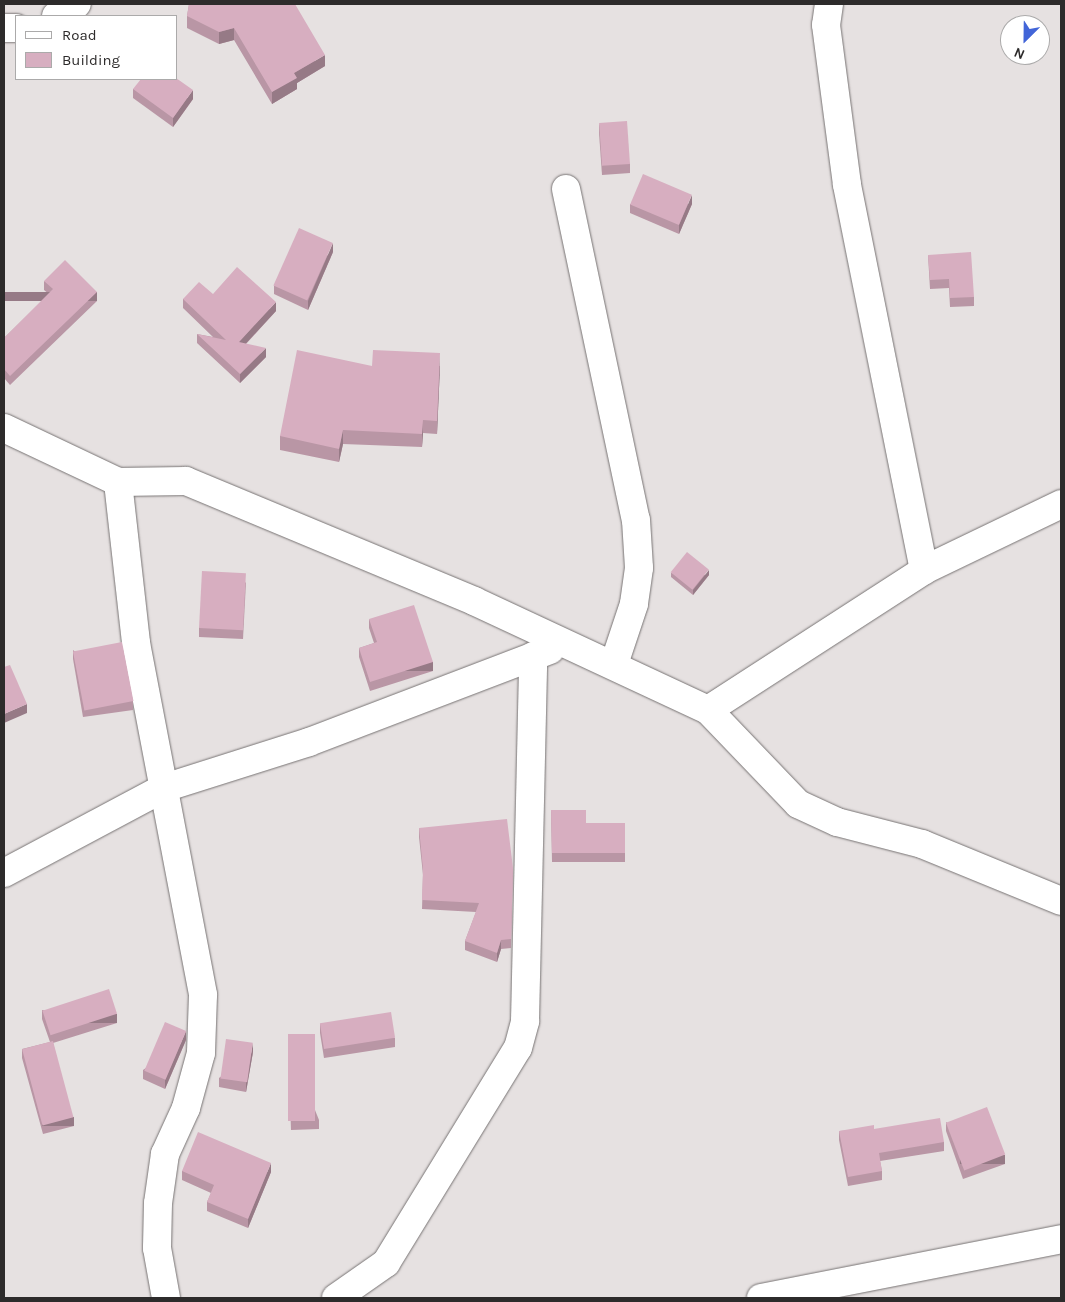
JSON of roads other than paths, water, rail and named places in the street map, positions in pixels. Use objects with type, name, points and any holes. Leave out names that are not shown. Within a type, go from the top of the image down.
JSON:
[{"type":"street","points":[[58,15],[76,4]]},
{"type":"street","points":[[828,4],[826,24],[847,185],[924,570]]},
{"type":"street","points":[[566,189],[636,520],[639,568],[634,604],[614,664]]},
{"type":"street","points":[[4,428],[118,482],[186,481],[569,643],[708,710],[798,804],[837,822],[922,844],[1061,901]]},
{"type":"street","points":[[118,482],[136,644],[203,995],[201,1053],[186,1108],[165,1154],[158,1203],[157,1248],[166,1298]]},
{"type":"street","points":[[708,710],[924,570],[1061,504]]},
{"type":"street","points":[[4,872],[164,788],[309,742],[569,643]]},
{"type":"street","points":[[336,1298],[386,1263],[518,1048],[525,1021],[533,656]]},
{"type":"street","points":[[760,1298],[1061,1239]]}]
